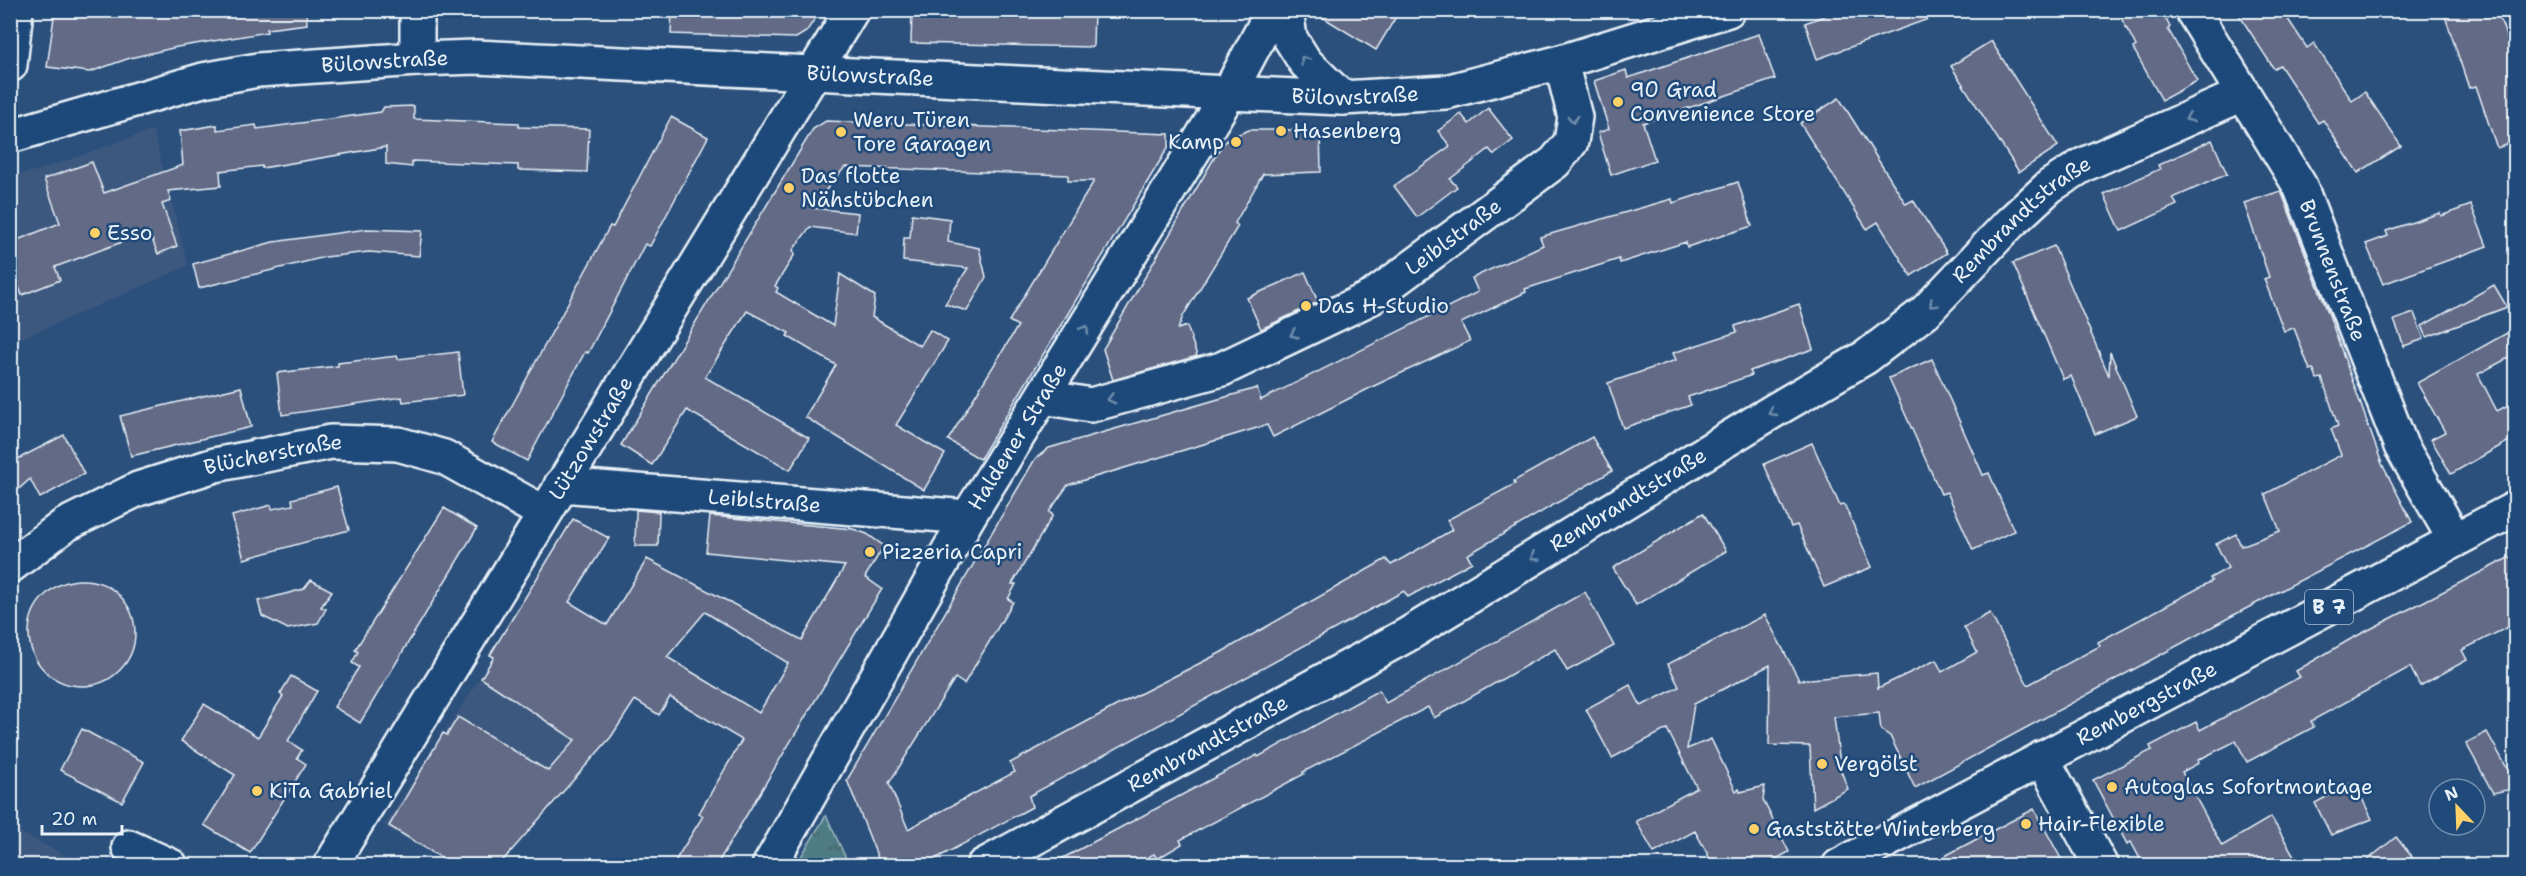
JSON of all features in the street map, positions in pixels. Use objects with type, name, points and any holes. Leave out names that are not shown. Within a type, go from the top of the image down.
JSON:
[{"type":"street","points":[[10,65],[16,10]]},
{"type":"street","points":[[417,10],[417,59]]},
{"type":"street","name":"Lützowstraße","points":[[330,866],[852,10]]},
{"type":"street","name":"Haldener Straße","points":[[769,866],[968,517],[1229,93],[1273,10]]},
{"type":"street","points":[[1286,10],[1290,38],[1305,62],[1342,98]]},
{"type":"street","name":"Bülowstraße","points":[[10,136],[203,80],[258,70],[476,57],[1342,98],[1446,92],[1561,62],[1728,10]]},
{"type":"street","name":"Brunnenstraße","points":[[2192,10],[2300,186],[2401,446],[2455,540]]},
{"type":"street","name":"Leiblstraße","points":[[1043,397],[1091,405],[1222,369],[1372,297],[1556,162],[1571,142],[1575,117],[1561,62]]},
{"type":"street","name":"Rembrandtstraße","points":[[983,866],[1407,635],[1775,410],[1857,363],[1925,312],[2010,223],[2050,186],[2083,165],[2243,94]]},
{"type":"street","name":"Blücherstraße","points":[[10,566],[64,525],[138,489],[215,465],[331,442],[398,444],[444,457],[544,513]]},
{"type":"street","name":"Leiblstraße","points":[[561,485],[968,517]]},
{"type":"street","name":"B 7","points":[[2455,540],[2516,508]]},
{"type":"street","name":"Rembergstraße","points":[[1839,866],[2455,540]]},
{"type":"street","points":[[2042,758],[2101,866]]},
{"type":"street","points":[[129,847],[171,866]]},
{"type":"shaded area","name":"Esso","points":[[153,130],[188,266],[11,343],[11,176],[40,170]]},
{"type":"shaded area","points":[[493,658],[611,737],[446,862],[384,826]]},
{"type":"shaded area","points":[[11,827],[83,865],[11,865]]},
{"type":"green space","points":[[826,815],[849,865],[796,865]]},
{"type":"building","points":[[55,10],[306,10],[307,24],[267,29],[267,32],[177,47],[130,58],[90,72],[47,67]]},
{"type":"building","points":[[672,10],[821,10],[806,32],[796,38],[671,34]]},
{"type":"building","points":[[912,10],[1094,10],[1093,47],[911,43]]},
{"type":"building","points":[[1311,10],[1400,10],[1376,50]]},
{"type":"building","points":[[1840,10],[1945,10],[1945,13],[1817,59],[1805,23]]},
{"type":"building","points":[[2117,10],[2161,10],[2170,27],[2168,29],[2197,81],[2162,100],[2133,48],[2136,46]]},
{"type":"building","points":[[2236,10],[2282,10],[2307,48],[2314,43],[2352,101],[2365,92],[2401,146],[2358,173],[2323,120],[2318,123],[2280,65],[2274,69]]},
{"type":"building","points":[[2443,10],[2497,10],[2516,64],[2516,141],[2497,148],[2476,86],[2469,88]]},
{"type":"building","points":[[1759,34],[1775,79],[1643,123],[1655,160],[1611,175],[1598,133],[1609,129],[1594,81],[1626,70],[1628,78]]},
{"type":"building","points":[[1991,41],[2058,146],[2019,172],[1951,66]]},
{"type":"building","points":[[1839,98],[1906,204],[1913,200],[1947,253],[1911,276],[1878,222],[1867,229],[1800,123]]},
{"type":"building","points":[[414,106],[414,119],[519,123],[519,127],[589,129],[587,172],[518,170],[518,165],[412,161],[412,167],[386,164],[386,147],[262,168],[262,166],[220,171],[221,186],[168,191],[171,201],[162,204],[177,246],[158,254],[149,232],[55,267],[60,280],[22,295],[18,285],[10,288],[10,243],[60,223],[44,179],[92,162],[104,193],[183,165],[180,131],[217,125],[217,130],[256,125],[257,129],[381,112],[384,107]]},
{"type":"building","points":[[1488,108],[1513,140],[1494,155],[1489,149],[1450,179],[1457,187],[1417,217],[1394,186],[1450,146],[1438,131],[1461,114],[1469,124]]},
{"type":"building","points":[[671,117],[708,137],[650,246],[645,244],[588,353],[585,352],[527,461],[492,442],[610,226],[613,227]]},
{"type":"building","points":[[826,121],[1169,134],[1169,146],[980,459],[948,440],[1018,326],[1009,321],[1094,181],[1068,181],[1068,175],[845,167],[811,208],[858,213],[856,233],[810,227],[793,250],[795,254],[775,286],[778,288],[776,292],[833,326],[840,274],[875,296],[872,317],[920,346],[930,330],[948,341],[896,425],[945,454],[924,490],[805,417],[836,365],[787,336],[789,333],[747,311],[705,377],[809,438],[790,470],[687,410],[652,465],[621,445],[813,129]]},
{"type":"building","points":[[1249,130],[1320,130],[1321,172],[1263,174],[1235,223],[1238,226],[1183,316],[1178,329],[1187,326],[1197,356],[1113,380],[1103,349],[1220,148],[1229,138]]},
{"type":"building","points":[[2212,140],[2227,174],[2173,198],[2177,205],[2121,231],[2104,194],[2160,169],[2158,165]]},
{"type":"building","points":[[1738,182],[1752,226],[1687,247],[1686,242],[1620,263],[1619,259],[1525,289],[1526,292],[1461,323],[1470,341],[1273,437],[1267,425],[1068,485],[1049,512],[1053,515],[1012,584],[1016,584],[1008,599],[1013,602],[964,684],[955,678],[889,783],[908,829],[1015,772],[1010,763],[1220,653],[1386,559],[1391,565],[1452,530],[1447,520],[1515,484],[1514,481],[1592,437],[1612,471],[1467,555],[1472,562],[1408,597],[1404,591],[1029,796],[1032,807],[922,866],[881,866],[847,780],[1035,459],[1049,448],[1257,388],[1261,400],[1478,292],[1472,278],[1543,245],[1540,237],[1672,199],[1673,203]]},
{"type":"building","points":[[2281,191],[2329,315],[2382,464],[2412,522],[2232,616],[1915,788],[1890,736],[1881,730],[1879,713],[1834,717],[1841,771],[1848,789],[1813,808],[1810,746],[1769,745],[1770,665],[1694,704],[1687,749],[1711,739],[1736,791],[1765,786],[1763,800],[1789,852],[1763,866],[1714,866],[1695,831],[1654,853],[1636,821],[1697,788],[1667,729],[1612,758],[1586,709],[1630,685],[1641,706],[1679,687],[1668,664],[1765,615],[1799,680],[1877,673],[1878,688],[1936,660],[1942,672],[1977,652],[1964,627],[1990,613],[2028,685],[2100,646],[2098,642],[2212,581],[2210,578],[2228,568],[2216,544],[2236,534],[2241,546],[2280,531],[2265,494],[2341,455],[2331,429],[2338,426],[2322,378],[2317,379],[2313,369],[2310,370],[2294,328],[2284,331],[2264,279],[2269,277],[2244,203]]},
{"type":"building","points":[[2471,205],[2487,246],[2383,284],[2366,244],[2388,236],[2386,231]]},
{"type":"building","points":[[912,214],[950,219],[948,242],[979,248],[986,277],[967,311],[945,304],[968,268],[903,261],[904,238],[910,238]]},
{"type":"building","points":[[367,229],[422,231],[419,256],[369,252],[325,257],[199,288],[193,264],[273,242]]},
{"type":"building","points":[[2054,246],[2109,376],[2110,352],[2137,416],[2095,434],[2071,376],[2063,379],[2013,263]]},
{"type":"building","points":[[1305,272],[1318,302],[1261,329],[1247,298]]},
{"type":"building","points":[[2494,285],[2507,307],[2427,337],[2422,326]]},
{"type":"building","points":[[1799,304],[1813,349],[1750,371],[1752,375],[1688,397],[1691,405],[1623,428],[1608,383],[1676,360],[1673,353],[1737,332],[1735,326]]},
{"type":"building","points":[[2414,313],[2424,339],[2404,346],[2394,320]]},
{"type":"building","points":[[2516,328],[2516,354],[2478,374],[2497,411],[2516,401],[2516,437],[2451,474],[2431,439],[2445,432],[2417,383]]},
{"type":"building","points":[[458,352],[463,395],[403,402],[402,397],[282,415],[277,373],[397,356],[398,359]]},
{"type":"building","points":[[1932,359],[1983,475],[1989,473],[2014,531],[1973,550],[1947,492],[1941,494],[1889,378]]},
{"type":"building","points":[[241,387],[251,427],[131,456],[120,416]]},
{"type":"building","points":[[64,435],[84,474],[40,498],[30,479],[10,497],[10,463]]},
{"type":"building","points":[[1812,443],[1840,506],[1844,504],[1872,567],[1824,587],[1797,525],[1791,527],[1764,464]]},
{"type":"building","points":[[337,487],[349,530],[244,559],[232,516],[271,505],[272,509],[293,505],[292,499]]},
{"type":"building","points":[[444,508],[477,528],[360,723],[334,707],[359,667],[352,663],[358,652],[355,650]]},
{"type":"building","points":[[636,510],[659,512],[658,546],[635,546]]},
{"type":"building","points":[[1703,513],[1726,551],[1636,605],[1613,568]]},
{"type":"building","points":[[710,516],[853,529],[867,534],[884,546],[865,577],[882,589],[716,866],[672,866],[703,816],[699,813],[742,740],[670,697],[659,715],[635,700],[611,737],[498,866],[455,866],[389,826],[443,733],[447,735],[458,717],[548,771],[575,740],[481,678],[494,657],[490,655],[573,519],[609,538],[569,602],[607,625],[647,559],[802,640],[845,566],[706,552]],"holes":[[[705,612],[788,663],[759,713],[667,657]]]},
{"type":"building","points":[[2516,554],[2516,623],[2462,650],[2467,660],[2420,686],[2410,667],[2311,721],[2314,727],[2247,762],[2236,741],[2198,760],[2199,763],[2182,772],[2222,846],[2271,817],[2300,866],[2144,866],[2131,842],[2127,844],[2093,780],[2152,750],[2150,746],[2196,722],[2200,730],[2300,677],[2296,671],[2349,640]]},
{"type":"building","points":[[82,580],[102,584],[119,596],[131,613],[135,633],[131,653],[119,670],[102,682],[82,686],[62,682],[45,670],[33,653],[29,633],[33,613],[45,596],[62,584]]},
{"type":"building","points":[[311,580],[332,591],[321,607],[326,609],[318,623],[288,629],[262,616],[258,601],[304,589]]},
{"type":"building","points":[[1585,592],[1614,646],[1567,671],[1555,649],[1434,718],[1428,707],[1180,840],[1182,844],[1157,859],[1154,854],[1131,866],[1048,866],[1257,755],[1258,757],[1379,690],[1386,703]]},
{"type":"building","name":"KiTa Gabriel","points":[[291,676],[317,691],[288,741],[302,750],[297,758],[306,764],[250,853],[204,825],[235,775],[181,741],[204,704],[258,737],[283,696],[280,694]]},
{"type":"building","points":[[82,729],[144,762],[122,802],[60,770]]},
{"type":"building","points":[[2487,732],[2507,768],[2516,764],[2516,788],[2493,793],[2487,777],[2484,777],[2466,743]]},
{"type":"building","points":[[2354,782],[2372,819],[2331,835],[2315,803]]},
{"type":"building","points":[[2034,809],[2065,866],[1926,866],[1994,830]]},
{"type":"building","points":[[2396,837],[2412,857],[2401,866],[2360,866]]},
{"type":"place","name":"90 Grad Convenience Store","points":[[1618,102]]},
{"type":"place","name":"Hasenberg","points":[[1281,131]]},
{"type":"place","name":"Weru Türen Tore Garagen","points":[[841,132]]},
{"type":"place","name":"Kamp","points":[[1236,142]]},
{"type":"place","name":"Das flotte Nähstübchen","points":[[789,188]]},
{"type":"place","name":"Esso","points":[[95,233]]},
{"type":"place","name":"Das H-Studio","points":[[1306,306]]},
{"type":"place","name":"Pizzeria Capri","points":[[870,552]]},
{"type":"place","name":"Vergölst","points":[[1822,764]]},
{"type":"place","name":"Autoglas Sofortmontage","points":[[2112,787]]},
{"type":"place","name":"KiTa Gabriel","points":[[257,791]]},
{"type":"place","name":"Hair-Flexible","points":[[2026,824]]},
{"type":"place","name":"Gaststätte Winterberg","points":[[1754,829]]}]
